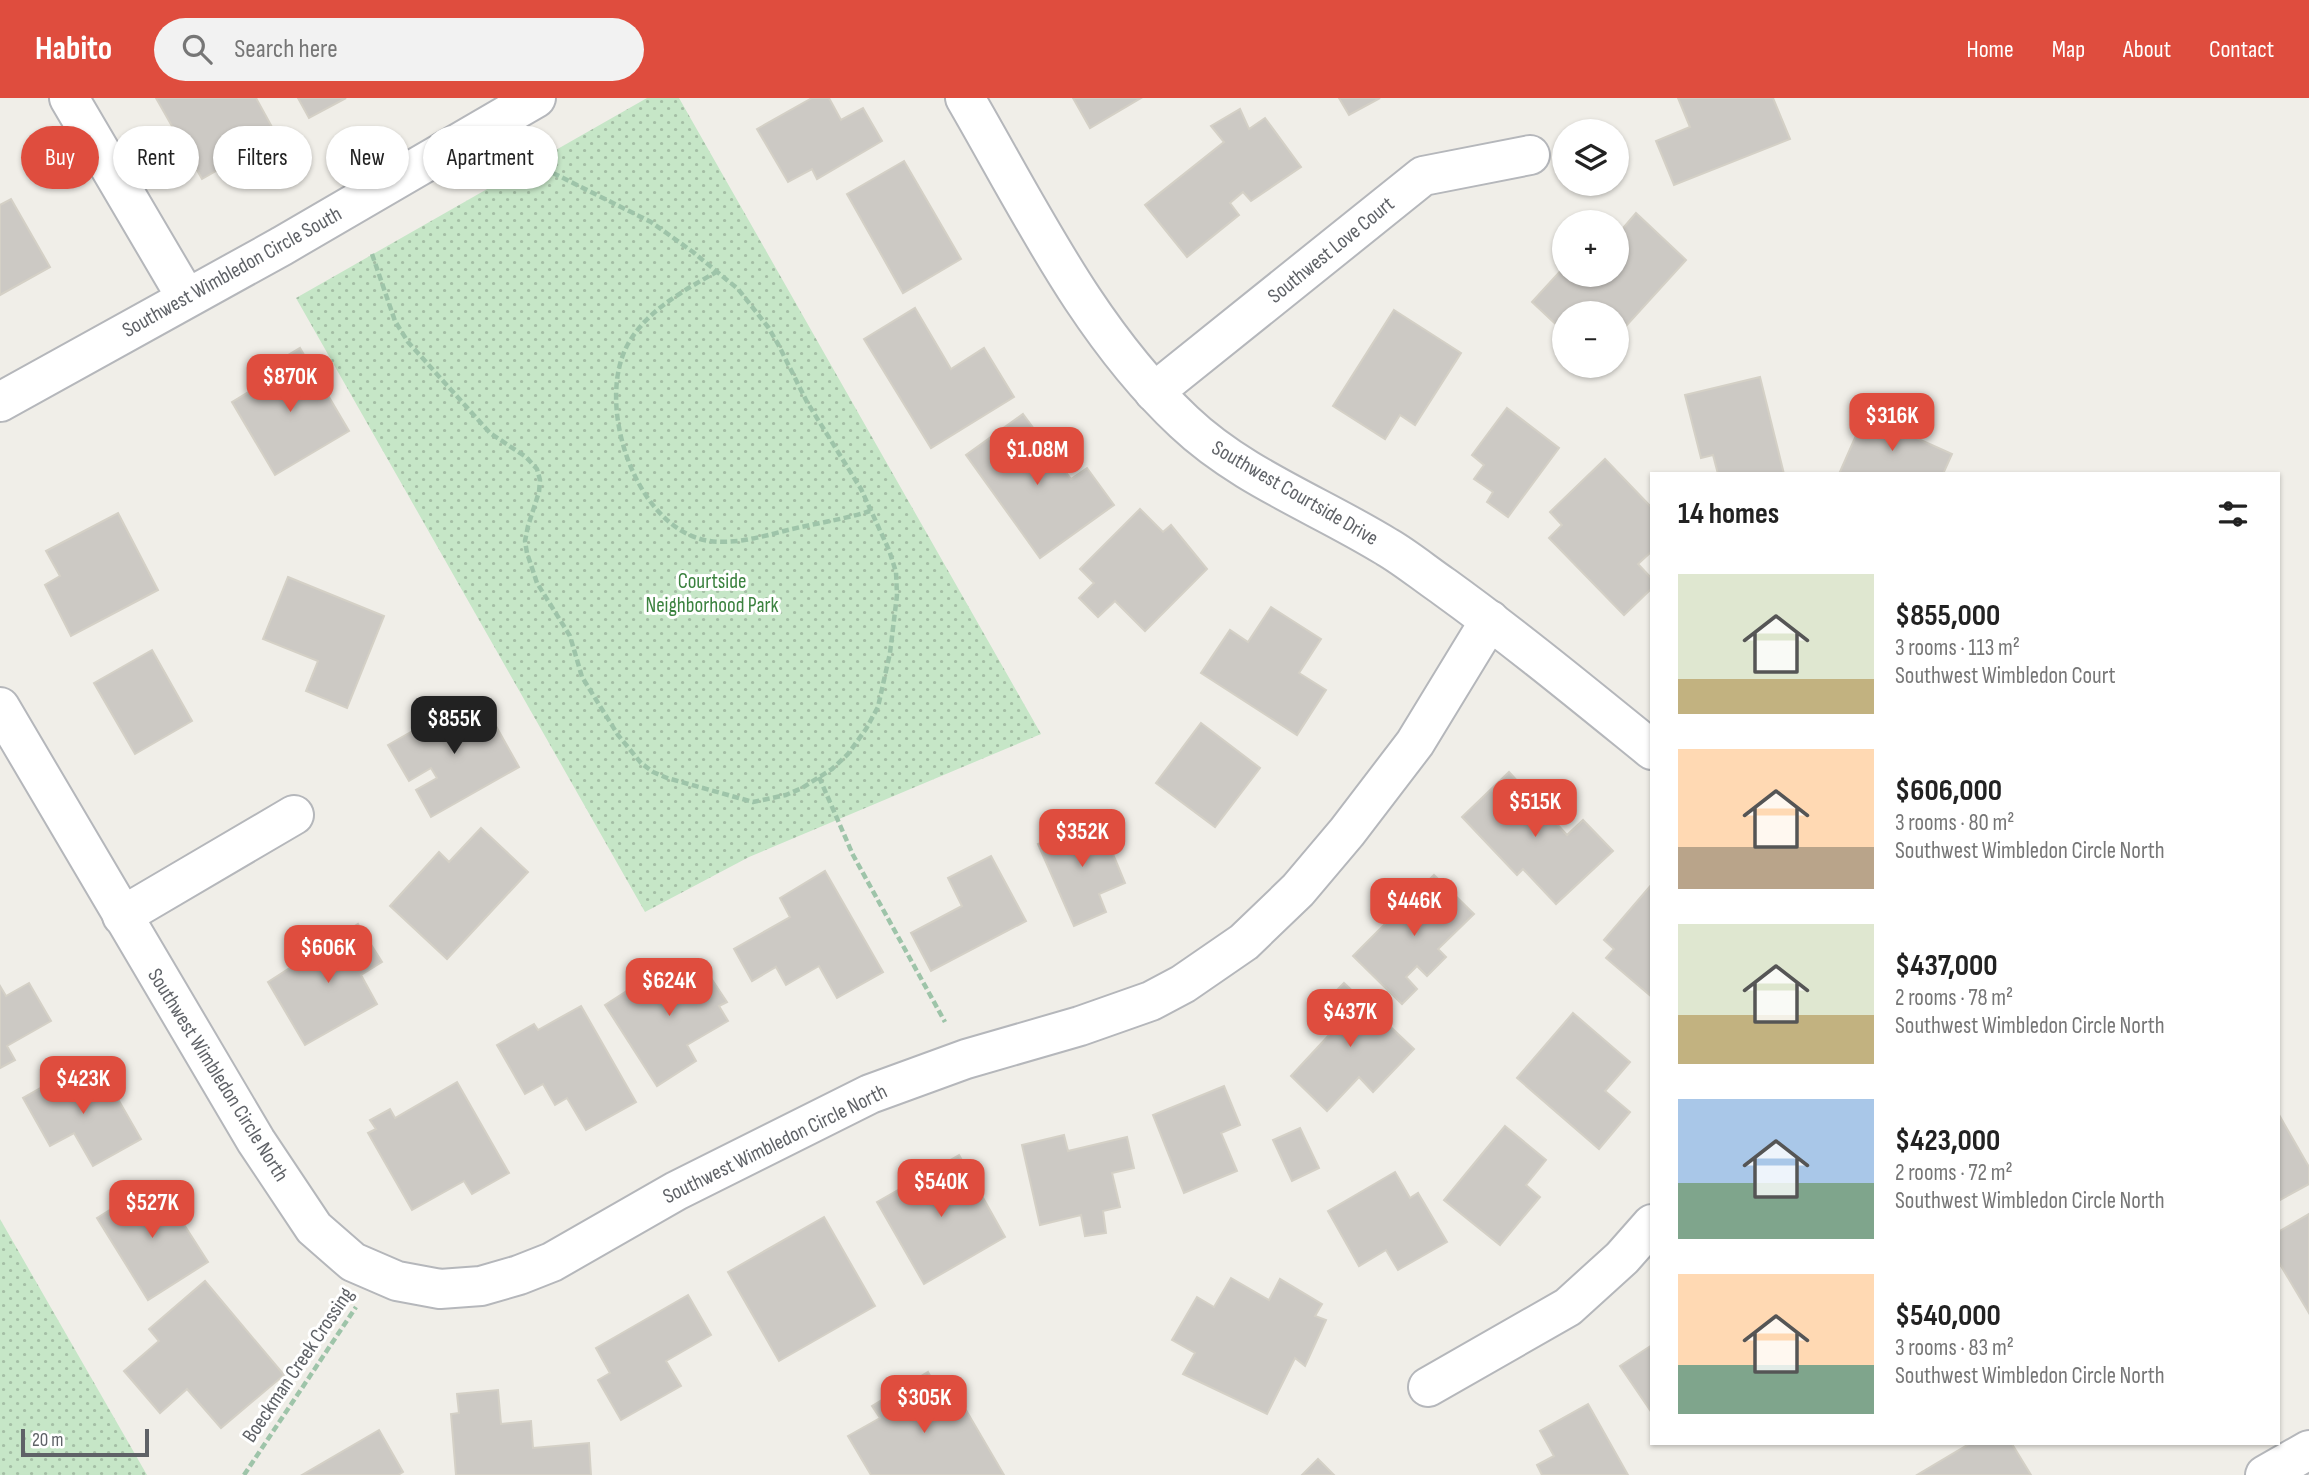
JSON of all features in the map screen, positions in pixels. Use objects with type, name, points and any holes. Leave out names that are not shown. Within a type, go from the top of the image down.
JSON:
[{"type":"street","points":[[69,98],[186,297]]},
{"type":"street","name":"Southwest Wimbledon Circle South","points":[[0,402],[282,246],[536,98]]},
{"type":"street","name":"Southwest Courtside Drive","points":[[965,98],[1062,266],[1117,350],[1185,423],[1222,454],[1388,547],[1490,620],[1650,748]]},
{"type":"street","name":"Southwest Love Court","points":[[1154,392],[1423,176],[1530,155]]},
{"type":"street","name":"Southwest Wimbledon Circle North","points":[[122,916],[256,1141],[314,1228],[353,1262],[397,1281],[440,1289],[481,1286],[552,1262],[676,1191],[870,1094],[966,1059],[1080,1026],[1151,1001],[1183,984],[1244,942],[1298,890],[1415,743],[1490,620]]},
{"type":"street","points":[[0,707],[122,916],[294,815]]},
{"type":"street","points":[[1428,1387],[1510,1343],[1569,1307],[1622,1258],[1650,1226]]},
{"type":"path","points":[[372,254],[395,321],[408,341],[491,433],[526,457],[537,469],[539,492],[525,541],[531,567],[537,583],[570,636],[583,677],[618,735],[653,772],[667,778],[753,802],[786,795],[819,777],[848,754],[878,707],[885,681],[897,595],[896,572],[889,550],[861,489],[807,402],[768,327],[738,289],[659,228],[558,176]]},
{"type":"path","points":[[718,271],[656,312],[639,328],[627,346],[619,368],[616,400],[618,420],[634,478],[675,525],[688,535],[704,540],[739,542],[870,511]]},
{"type":"path","points":[[819,777],[853,855],[966,1059]]},
{"type":"path","name":"Boeckman Creek Crossing","points":[[244,1475],[379,1273]]},
{"type":"green space","name":"Courtside Neighborhood Park","points":[[647,98],[679,98],[1041,734],[749,857],[645,912],[296,298],[487,189],[558,189],[558,149]]},
{"type":"green space","points":[[0,1219],[147,1475],[0,1475]]},
{"type":"building","points":[[156,98],[256,98],[271,126],[213,126],[213,173],[202,179],[199,174],[199,126],[172,126]]},
{"type":"building","points":[[298,98],[346,98],[309,118]]},
{"type":"building","points":[[812,98],[829,98],[841,120],[863,108],[882,141],[817,179],[812,169],[788,182],[757,129]]},
{"type":"building","points":[[1073,98],[1141,98],[1090,128]]},
{"type":"building","points":[[1339,98],[1380,98],[1349,115]]},
{"type":"building","points":[[1678,98],[1773,98],[1790,139],[1674,185],[1656,141],[1690,127]]},
{"type":"building","points":[[1240,109],[1249,129],[1265,118],[1301,167],[1251,201],[1243,192],[1230,203],[1239,215],[1187,257],[1145,205],[1224,142],[1211,126]]},
{"type":"building","points":[[904,161],[961,259],[903,293],[847,194]]},
{"type":"building","points":[[11,199],[50,267],[0,295],[0,205]]},
{"type":"building","points":[[1636,213],[1686,260],[1629,323],[1629,301],[1552,301],[1552,321],[1532,302],[1552,280],[1552,287],[1629,287],[1629,221]]},
{"type":"building","points":[[915,308],[951,369],[984,348],[1014,397],[931,448],[864,339]]},
{"type":"building","points":[[1394,310],[1461,353],[1415,425],[1400,415],[1385,439],[1333,406]]},
{"type":"building","points":[[300,348],[349,431],[275,475],[232,402],[280,373],[275,363]]},
{"type":"building","points":[[1760,377],[1784,472],[1717,472],[1713,455],[1701,458],[1685,395]]},
{"type":"building","points":[[1507,408],[1559,448],[1508,517],[1487,502],[1493,492],[1474,479],[1484,465],[1472,455]]},
{"type":"building","points":[[1023,414],[1071,479],[1087,468],[1114,505],[1040,558],[966,455]]},
{"type":"building","points":[[1865,415],[1952,454],[1944,472],[1840,472]]},
{"type":"building","points":[[1605,459],[1650,506],[1650,553],[1638,564],[1650,577],[1650,590],[1624,615],[1549,538],[1562,525],[1550,512]]},
{"type":"building","points":[[1140,509],[1163,532],[1171,525],[1207,569],[1145,631],[1115,601],[1098,617],[1079,598],[1094,583],[1080,569]]},
{"type":"building","points":[[118,513],[158,590],[71,636],[45,585],[60,576],[46,551]]},
{"type":"building","points":[[288,577],[384,616],[347,708],[306,691],[318,661],[263,639]]},
{"type":"building","points":[[1271,607],[1321,639],[1299,673],[1326,690],[1297,735],[1201,673],[1230,630],[1248,642]]},
{"type":"building","points":[[152,650],[192,721],[135,754],[94,683]]},
{"type":"building","points":[[483,703],[519,767],[431,817],[416,790],[437,778],[431,768],[409,781],[388,745],[430,721],[426,715],[446,704],[455,719]]},
{"type":"building","points":[[1201,723],[1260,768],[1215,827],[1156,783]]},
{"type":"building","points":[[1509,772],[1567,835],[1583,820],[1613,851],[1556,904],[1523,869],[1517,875],[1462,817]]},
{"type":"building","points":[[1098,818],[1125,883],[1099,894],[1106,912],[1074,926],[1038,844]]},
{"type":"building","points":[[481,828],[528,872],[447,959],[390,906],[439,852],[449,862]]},
{"type":"building","points":[[991,856],[1026,921],[931,971],[911,933],[962,906],[948,878]]},
{"type":"building","points":[[825,871],[883,972],[837,998],[819,966],[786,985],[776,967],[752,981],[734,949],[790,917],[780,898]]},
{"type":"building","points":[[1434,875],[1474,914],[1438,949],[1446,957],[1427,976],[1417,966],[1406,977],[1417,989],[1402,1004],[1353,956]]},
{"type":"building","points":[[1650,886],[1650,995],[1606,958],[1614,949],[1604,940]]},
{"type":"building","points":[[358,924],[382,962],[361,975],[377,1004],[305,1045],[268,982]]},
{"type":"building","points":[[670,963],[679,976],[701,963],[727,1002],[719,1006],[728,1021],[687,1045],[696,1061],[657,1086],[605,1005]]},
{"type":"building","points":[[29,983],[51,1021],[7,1046],[15,1060],[0,1068],[0,986],[6,996]]},
{"type":"building","points":[[1344,983],[1414,1049],[1373,1092],[1359,1077],[1327,1111],[1291,1076],[1330,1034],[1311,1017]]},
{"type":"building","points":[[581,1006],[636,1102],[586,1130],[567,1098],[555,1105],[543,1084],[525,1094],[497,1045],[534,1024],[538,1030]]},
{"type":"building","points":[[1573,1013],[1630,1062],[1605,1091],[1630,1112],[1599,1149],[1517,1078]]},
{"type":"building","points":[[76,1068],[89,1090],[107,1080],[141,1139],[93,1166],[74,1133],[50,1146],[23,1098]]},
{"type":"building","points":[[457,1082],[509,1173],[472,1194],[464,1181],[412,1210],[368,1133],[376,1129],[370,1120],[390,1109],[395,1118]]},
{"type":"building","points":[[1224,1086],[1240,1125],[1221,1133],[1237,1171],[1184,1193],[1153,1115]]},
{"type":"building","points":[[2280,1116],[2309,1167],[2309,1184],[2280,1200]]},
{"type":"building","points":[[1505,1126],[1546,1160],[1526,1185],[1540,1197],[1500,1245],[1444,1200]]},
{"type":"building","points":[[1300,1128],[1319,1168],[1292,1181],[1273,1140]]},
{"type":"building","points":[[1064,1135],[1068,1151],[1127,1137],[1134,1168],[1112,1173],[1120,1207],[1103,1211],[1106,1233],[1085,1236],[1081,1215],[1040,1225],[1022,1145]]},
{"type":"building","points":[[959,1155],[1005,1237],[924,1284],[877,1202]]},
{"type":"building","points":[[1395,1172],[1410,1198],[1418,1193],[1447,1242],[1398,1270],[1386,1250],[1359,1266],[1328,1211]]},
{"type":"building","points":[[156,1181],[208,1262],[148,1300],[97,1218]]},
{"type":"building","points":[[2309,1214],[2309,1313],[2280,1264],[2280,1231]]},
{"type":"building","points":[[824,1217],[875,1306],[779,1361],[728,1272]]},
{"type":"building","points":[[1231,1278],[1269,1300],[1280,1279],[1322,1304],[1315,1316],[1326,1320],[1305,1366],[1295,1358],[1267,1414],[1183,1374],[1195,1353],[1172,1340],[1197,1297],[1214,1307]]},
{"type":"building","points":[[205,1281],[284,1375],[221,1428],[187,1389],[160,1413],[124,1371],[159,1341],[149,1329]]},
{"type":"building","points":[[688,1295],[711,1335],[666,1361],[681,1386],[621,1420],[598,1380],[610,1373],[596,1348]]},
{"type":"building","points":[[1650,1346],[1650,1410],[1620,1366]]},
{"type":"building","points":[[928,1372],[937,1388],[949,1381],[1004,1475],[871,1475],[848,1436],[880,1418],[872,1406]]},
{"type":"building","points":[[498,1390],[501,1424],[531,1421],[533,1448],[589,1443],[591,1475],[456,1475],[451,1414],[459,1413],[457,1394]]},
{"type":"building","points":[[1588,1404],[1628,1475],[1542,1475],[1537,1465],[1554,1456],[1540,1431]]},
{"type":"building","points":[[379,1430],[403,1472],[398,1475],[302,1475]]},
{"type":"building","points":[[1967,1445],[2013,1445],[2031,1475],[1917,1475]]},
{"type":"building","points":[[1318,1459],[1334,1475],[1302,1475]]}]
